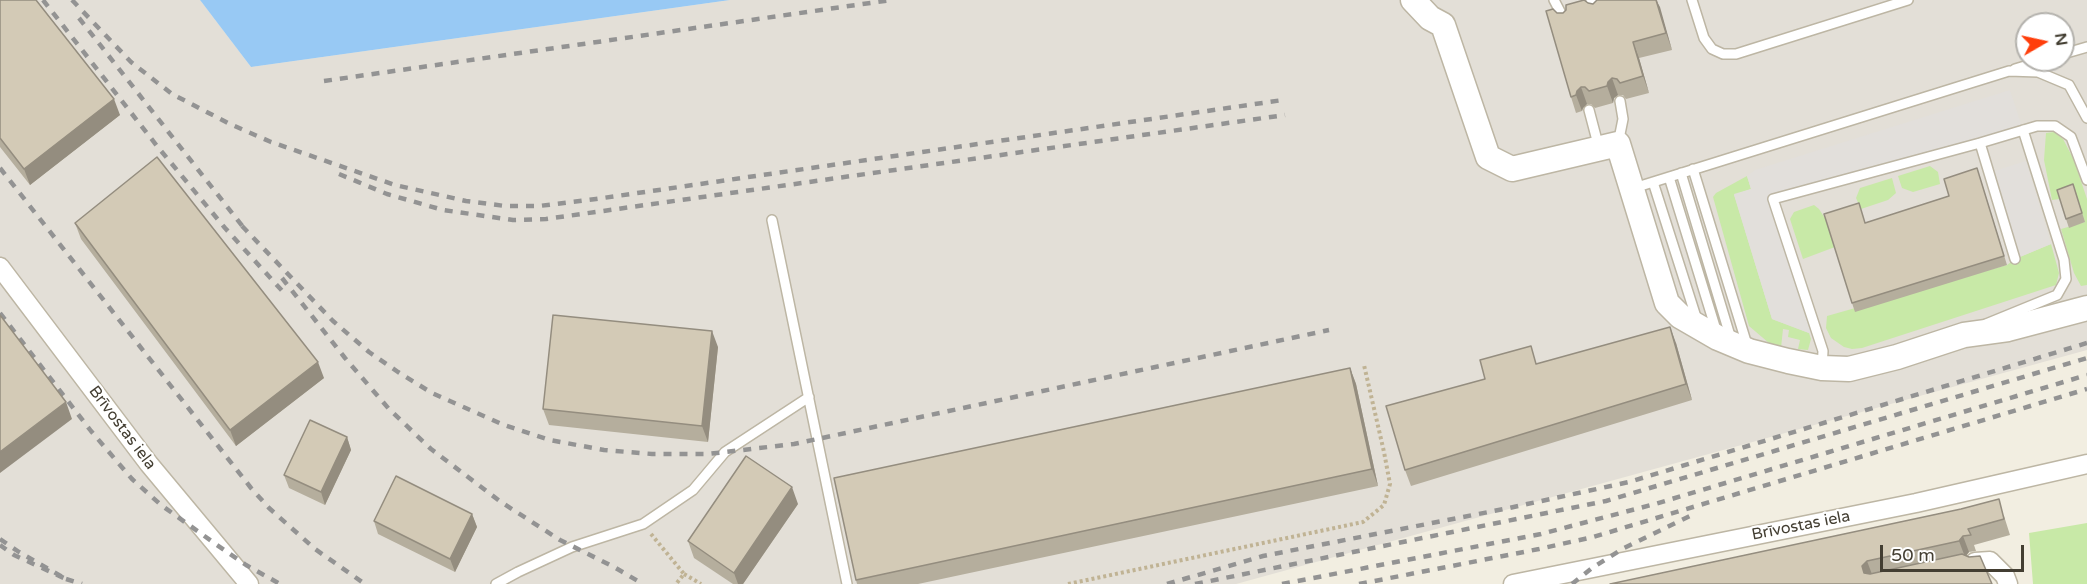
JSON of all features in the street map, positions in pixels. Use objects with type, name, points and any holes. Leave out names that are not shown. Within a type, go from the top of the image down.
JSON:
[{"type":"street","points":[[1413,0],[1430,18],[1443,25],[1488,157],[1512,169],[1609,146],[1643,185],[1667,303],[1680,316],[1725,340],[1822,368],[1849,369],[1897,357],[1964,335],[2008,329],[2087,308]]},
{"type":"street","name":"Brīvostas iela","points":[[0,267],[149,464],[249,584]]},
{"type":"street","name":"Brīvostas iela","points":[[1513,584],[1916,503],[2087,464]]},
{"type":"street","points":[[1969,563],[1990,561],[2005,576],[2008,584]]},
{"type":"lane","points":[[1554,0],[1566,23]]},
{"type":"lane","points":[[1591,0],[1597,14]]},
{"type":"lane","points":[[1692,0],[1704,38],[1712,50],[1723,54],[1736,54],[1908,0]]},
{"type":"lane","points":[[1643,185],[2015,69]]},
{"type":"lane","points":[[2009,71],[2038,72],[2069,85],[2087,118]]},
{"type":"lane","points":[[1609,146],[1623,119],[1620,101]]},
{"type":"lane","points":[[1589,110],[1609,146]]},
{"type":"lane","points":[[1822,368],[1823,351],[1773,199],[2037,126],[2055,126],[2071,137],[2087,180]]},
{"type":"lane","points":[[1964,335],[1997,318],[2056,295],[2066,279],[2064,260],[2023,130]]},
{"type":"lane","points":[[1980,143],[2015,259]]},
{"type":"lane","points":[[1693,169],[1725,340]]},
{"type":"lane","points":[[1681,173],[1725,340]]},
{"type":"lane","points":[[1668,177],[1725,340]]},
{"type":"lane","points":[[772,220],[847,584]]},
{"type":"lane","points":[[496,584],[572,547],[643,524],[693,490],[725,452],[809,397]]},
{"type":"path","points":[[1068,584],[1363,522],[1384,505],[1390,484],[1364,365]]},
{"type":"path","points":[[643,524],[684,574],[701,584]]},
{"type":"path","points":[[676,584],[684,574]]},
{"type":"shaded area","points":[[0,0],[200,0],[251,67],[730,0],[2087,0],[2087,350],[1236,584],[0,584]]},
{"type":"shaded area","points":[[2010,90],[2023,130],[1773,199],[1816,331],[1809,333],[1772,319],[1734,194],[1751,189],[1747,176],[1755,170]]},
{"type":"shaded area","points":[[2026,161],[2051,244],[2015,259],[1988,173]]},
{"type":"green space","points":[[2054,132],[2063,139],[2074,160],[2087,199],[2087,285],[2081,286],[2074,273],[2061,229],[2085,222],[2060,199],[2052,200],[2044,160],[2046,133]]},
{"type":"green space","points":[[1930,166],[1938,172],[1940,184],[1913,192],[1902,188],[1898,176]]},
{"type":"green space","points":[[1747,176],[1751,189],[1734,195],[1772,319],[1809,333],[1811,339],[1808,350],[1798,349],[1800,340],[1788,337],[1789,330],[1783,329],[1781,348],[1776,349],[1749,326],[1713,197],[1716,193]]},
{"type":"green space","points":[[1892,178],[1896,193],[1888,200],[1861,209],[1856,198],[1860,188]]},
{"type":"green space","points":[[1814,205],[1828,223],[1835,247],[1803,259],[1790,219],[1794,212]]},
{"type":"green space","points":[[2051,244],[2059,273],[2056,285],[1862,348],[1844,347],[1831,338],[1826,328],[1827,316],[2007,265],[2015,259]]},
{"type":"green space","points":[[2087,523],[2087,584],[2033,584],[2029,533]]},
{"type":"water","points":[[200,0],[730,0],[251,67]]},
{"type":"building","points":[[0,0],[36,0],[114,99],[24,169],[0,138]]},
{"type":"building","points":[[1584,0],[1593,4],[1597,0],[1656,0],[1666,33],[1633,42],[1643,76],[1620,83],[1617,79],[1612,78],[1607,86],[1589,91],[1581,87],[1576,95],[1571,97],[1546,11],[1553,9],[1557,13],[1563,13],[1566,5]]},
{"type":"building","points":[[157,157],[318,362],[230,430],[75,223]]},
{"type":"building","points":[[1977,168],[2004,256],[1852,303],[1824,214],[1859,203],[1865,223],[1949,196],[1944,179]]},
{"type":"building","points":[[2073,184],[2082,213],[2066,219],[2057,190]]},
{"type":"building","points":[[0,315],[66,402],[0,452]]},
{"type":"building","points":[[553,315],[712,331],[702,426],[543,409]]},
{"type":"building","points":[[1670,327],[1686,384],[1405,470],[1386,406],[1485,379],[1480,360],[1531,346],[1536,364]]},
{"type":"building","points":[[1350,368],[1372,469],[856,580],[834,478]]},
{"type":"building","points":[[310,420],[347,437],[321,492],[284,475]]},
{"type":"building","points":[[746,456],[792,487],[734,573],[688,541]]},
{"type":"building","points":[[396,476],[472,514],[450,559],[374,521]]},
{"type":"building","points":[[1999,499],[2004,519],[1968,529],[1971,535],[1963,536],[1959,541],[1867,561],[1862,566],[1864,573],[1870,574],[1962,554],[1969,557],[1980,556],[1992,584],[1610,584],[1961,509]]},
{"type":"railway","points":[[43,0],[157,146],[225,228],[285,294]]},
{"type":"railway","points":[[72,0],[131,62],[172,94],[230,124],[271,142],[395,185],[466,201],[505,206],[539,206],[596,199],[1283,100]]},
{"type":"railway","points":[[324,81],[891,0]]},
{"type":"railway","points":[[79,18],[247,232]]},
{"type":"railway","points":[[339,174],[387,194],[443,210],[513,220],[546,219],[1285,115]]},
{"type":"railway","points":[[0,168],[251,488],[269,508],[315,549],[365,584]]},
{"type":"railway","points":[[242,226],[333,321],[369,352],[398,372],[432,393],[504,425],[550,440],[604,450],[652,454],[708,454],[794,444],[1329,330]]},
{"type":"railway","points":[[282,278],[345,358],[389,409],[431,449],[501,502],[560,540],[643,584]]},
{"type":"railway","points":[[0,313],[91,431],[132,479],[161,505],[217,545],[280,584]]},
{"type":"railway","points":[[1167,584],[1263,556],[1629,482],[2087,343]]},
{"type":"railway","points":[[1195,584],[1606,501],[2087,358]]},
{"type":"railway","points":[[1282,584],[1541,534],[1655,504],[2087,375]]},
{"type":"railway","points":[[1359,584],[1593,537],[2087,389]]},
{"type":"railway","points":[[1572,584],[1624,548],[1692,515]]},
{"type":"railway","points":[[0,539],[66,579],[14,555],[0,545]]},
{"type":"railway","points":[[66,579],[82,584]]}]
